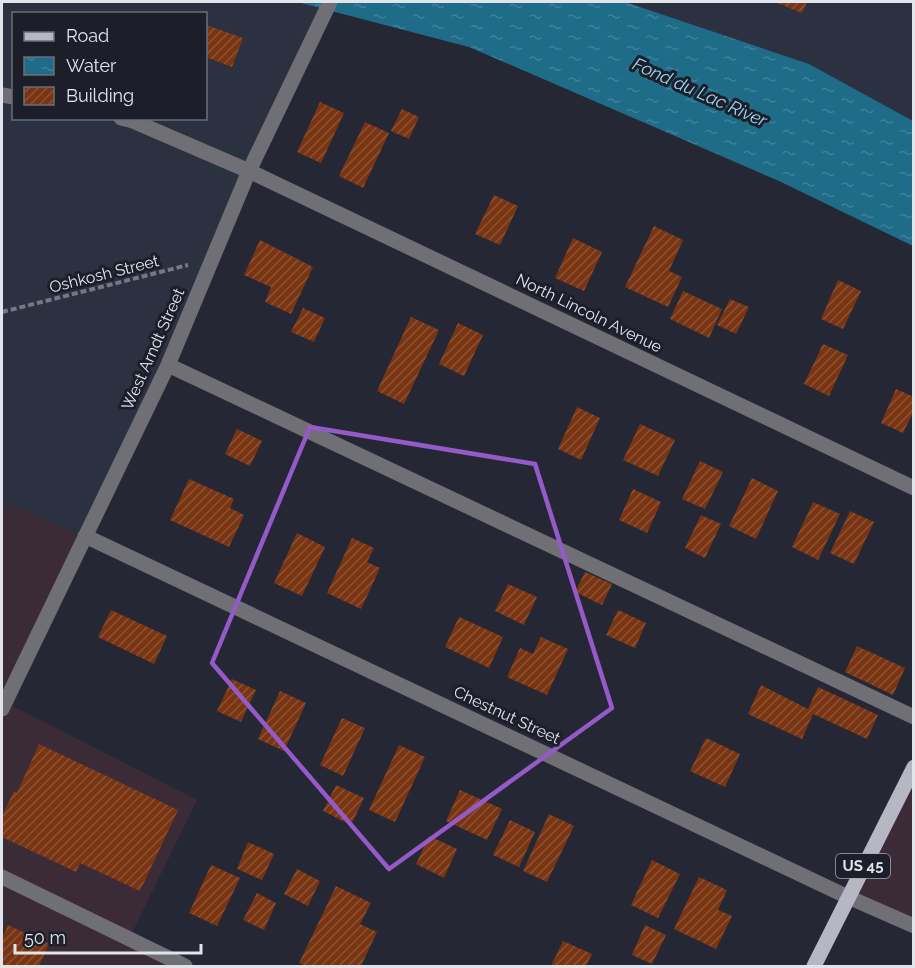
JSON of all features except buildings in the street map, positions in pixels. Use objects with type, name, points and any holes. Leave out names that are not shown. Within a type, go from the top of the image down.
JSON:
[{"type":"main road","name":"US 45","points":[[814,966],[914,766]]},
{"type":"street","name":"West Arndt Street","points":[[2,709],[168,365],[249,171],[330,2]]},
{"type":"street","name":"North Lincoln Avenue","points":[[129,120],[249,171],[914,488]]},
{"type":"street","points":[[168,365],[914,717]]},
{"type":"street","name":"Chestnut Street","points":[[85,536],[848,897],[914,926]]},
{"type":"street","points":[[2,877],[185,966]]},
{"type":"path","name":"Oshkosh Street","points":[[2,312],[212,259]]},
{"type":"highlighted area","points":[[310,427],[535,464],[612,708],[389,869],[212,663]]},
{"type":"shaded area","points":[[2,2],[297,2],[325,10],[85,536],[2,501]]},
{"type":"shaded area","points":[[625,2],[913,2],[913,121],[809,64]]},
{"type":"shaded area","points":[[2,501],[85,536],[5,702],[197,800],[129,939],[185,966],[2,966]]},
{"type":"shaded area","points":[[913,767],[913,925],[848,897]]},
{"type":"water","name":"Fond du Lac River","points":[[297,2],[625,2],[809,64],[913,121],[913,246],[779,181],[469,47]]}]
